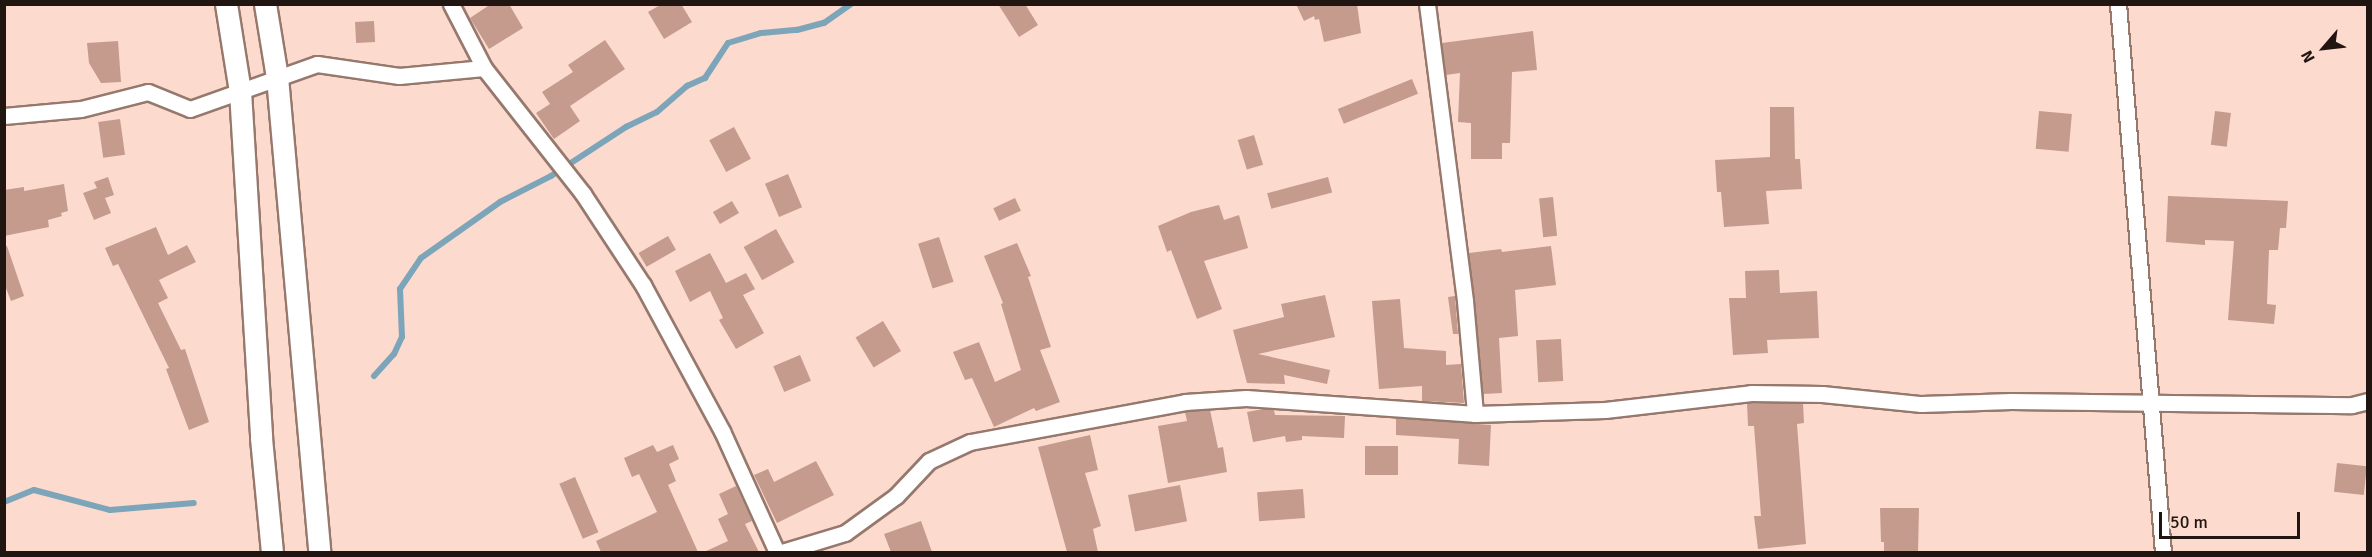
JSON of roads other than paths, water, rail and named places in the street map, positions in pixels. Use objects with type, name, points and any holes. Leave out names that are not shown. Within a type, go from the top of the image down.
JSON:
[{"type":"main road","points":[[226,4],[240,91],[261,438],[273,552]]},
{"type":"main road","points":[[265,4],[277,77],[319,552]]},
{"type":"street","points":[[451,4],[484,68],[583,194],[649,295],[722,431],[777,552]]},
{"type":"street","points":[[1427,4],[1465,301],[1476,414]]},
{"type":"street","points":[[2118,4],[2163,552]]},
{"type":"street","points":[[4,116],[81,109],[148,92],[190,109],[317,64],[399,76],[484,68]]},
{"type":"street","points":[[782,552],[845,533],[897,496],[929,461],[970,442],[1185,402],[1246,398],[1476,414],[1605,410],[1750,393],[1822,394],[1921,404],[2150,402],[2352,405],[2367,401]]},
{"type":"waterway","points":[[374,376],[394,354],[402,337],[400,289],[421,258],[500,202],[551,176],[626,127],[657,112],[687,86],[705,78],[728,43],[761,33],[797,30],[824,23],[851,4]]},
{"type":"waterway","points":[[4,502],[34,490],[110,510],[194,503]]}]
